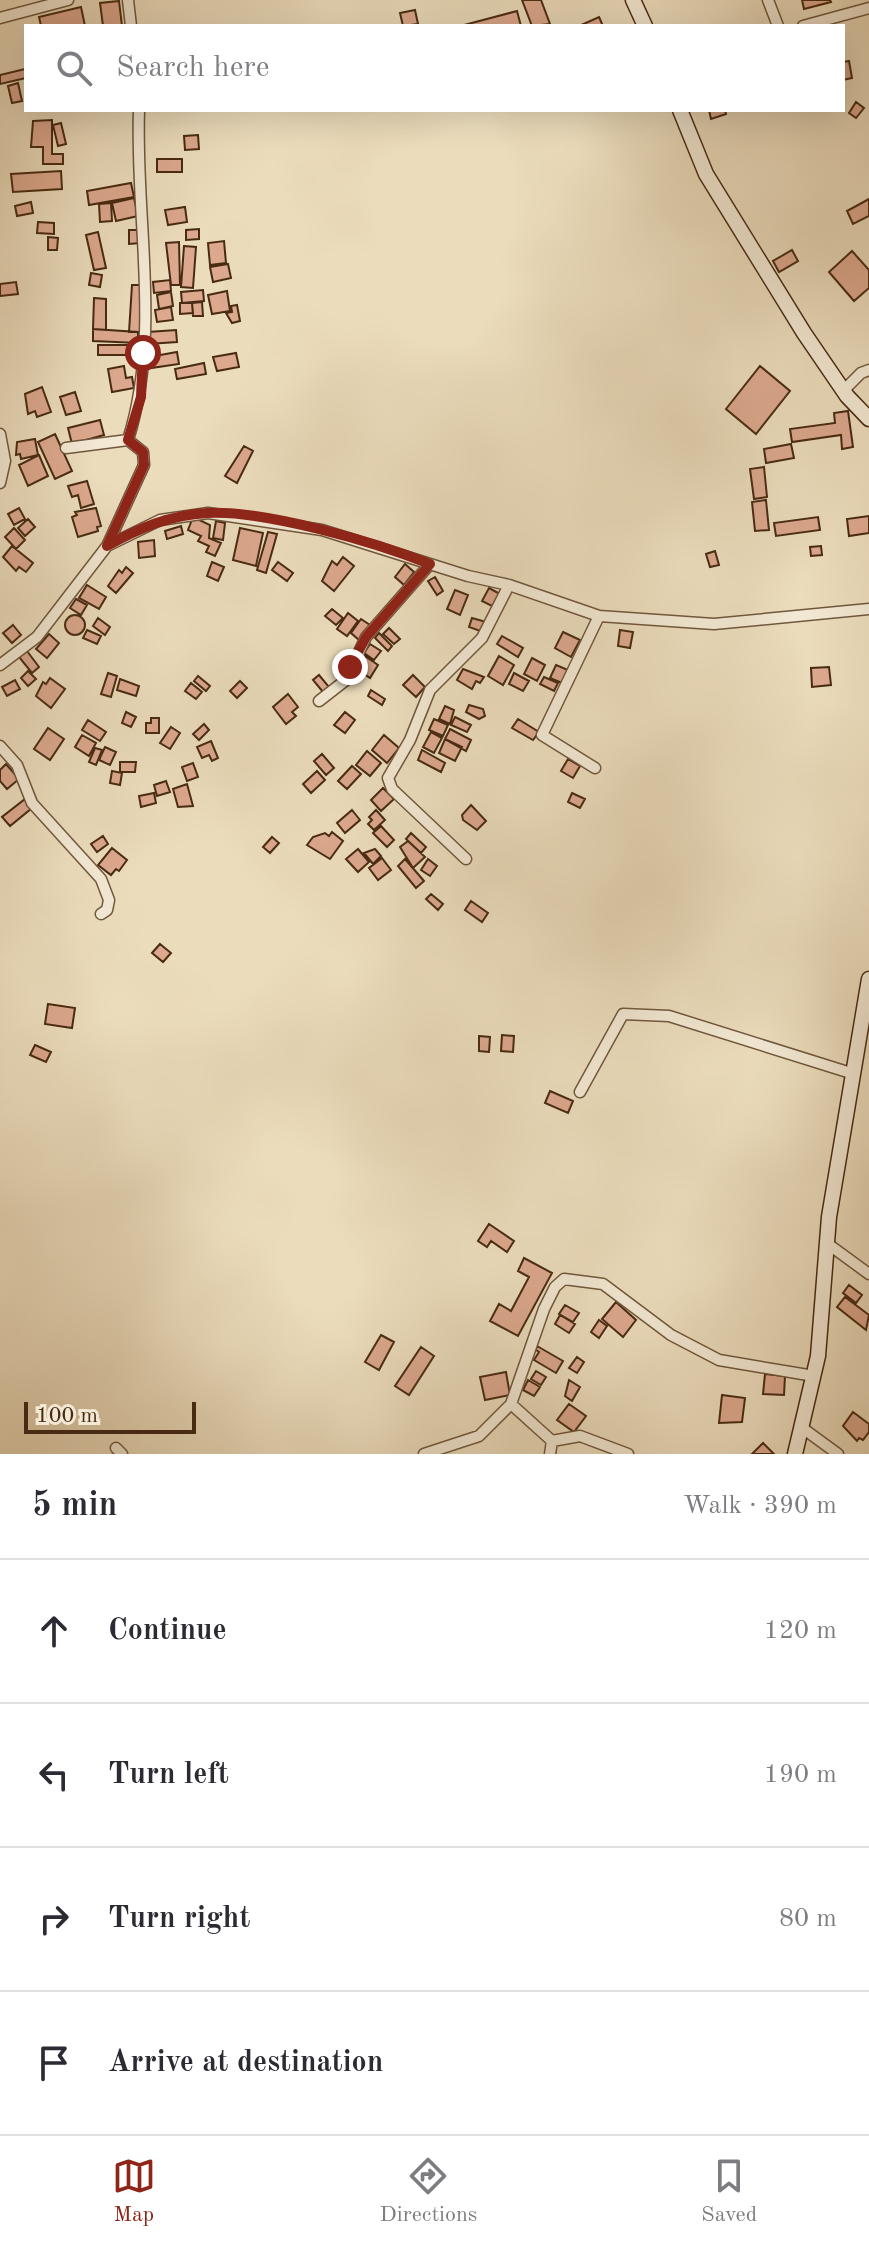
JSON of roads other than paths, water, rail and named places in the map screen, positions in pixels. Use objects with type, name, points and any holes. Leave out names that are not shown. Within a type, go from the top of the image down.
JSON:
[{"type":"street","points":[[0,18],[68,0]]},
{"type":"street","points":[[128,0],[131,24]]},
{"type":"street","points":[[633,0],[644,24]]},
{"type":"street","points":[[768,0],[777,24]]},
{"type":"street","points":[[810,24],[869,8]]},
{"type":"street","points":[[128,440],[141,397],[147,319],[146,248],[137,155],[139,112]]},
{"type":"street","points":[[681,112],[706,174],[843,391],[869,419]]},
{"type":"street","points":[[843,391],[861,373],[869,370]]},
{"type":"street","points":[[0,434],[5,461],[0,483]]},
{"type":"street","points":[[0,665],[37,637],[107,546],[144,465],[143,452],[128,440],[66,448]]},
{"type":"street","points":[[107,546],[160,520],[208,513],[322,530],[509,585],[599,616],[714,624],[869,609]]},
{"type":"street","points":[[319,701],[346,680],[366,637],[430,564]]},
{"type":"street","points":[[466,859],[392,789],[388,778],[410,740],[430,690],[482,638],[509,585]]},
{"type":"street","points":[[595,768],[542,735],[599,616]]},
{"type":"street","points":[[0,746],[17,765],[32,803],[101,879],[109,900],[107,910],[101,914]]},
{"type":"street","points":[[795,1454],[814,1376],[829,1217],[869,979]]},
{"type":"street","points":[[580,1092],[623,1014],[669,1016],[854,1074]]},
{"type":"street","points":[[828,1244],[869,1274]]},
{"type":"street","points":[[424,1454],[479,1436],[511,1404],[544,1309],[555,1287],[564,1279],[603,1284],[683,1343],[719,1360],[814,1376]]},
{"type":"street","points":[[511,1404],[552,1441]]},
{"type":"street","points":[[801,1427],[838,1454]]},
{"type":"street","points":[[552,1441],[580,1436],[628,1454]]},
{"type":"street","points":[[550,1454],[552,1441]]}]
